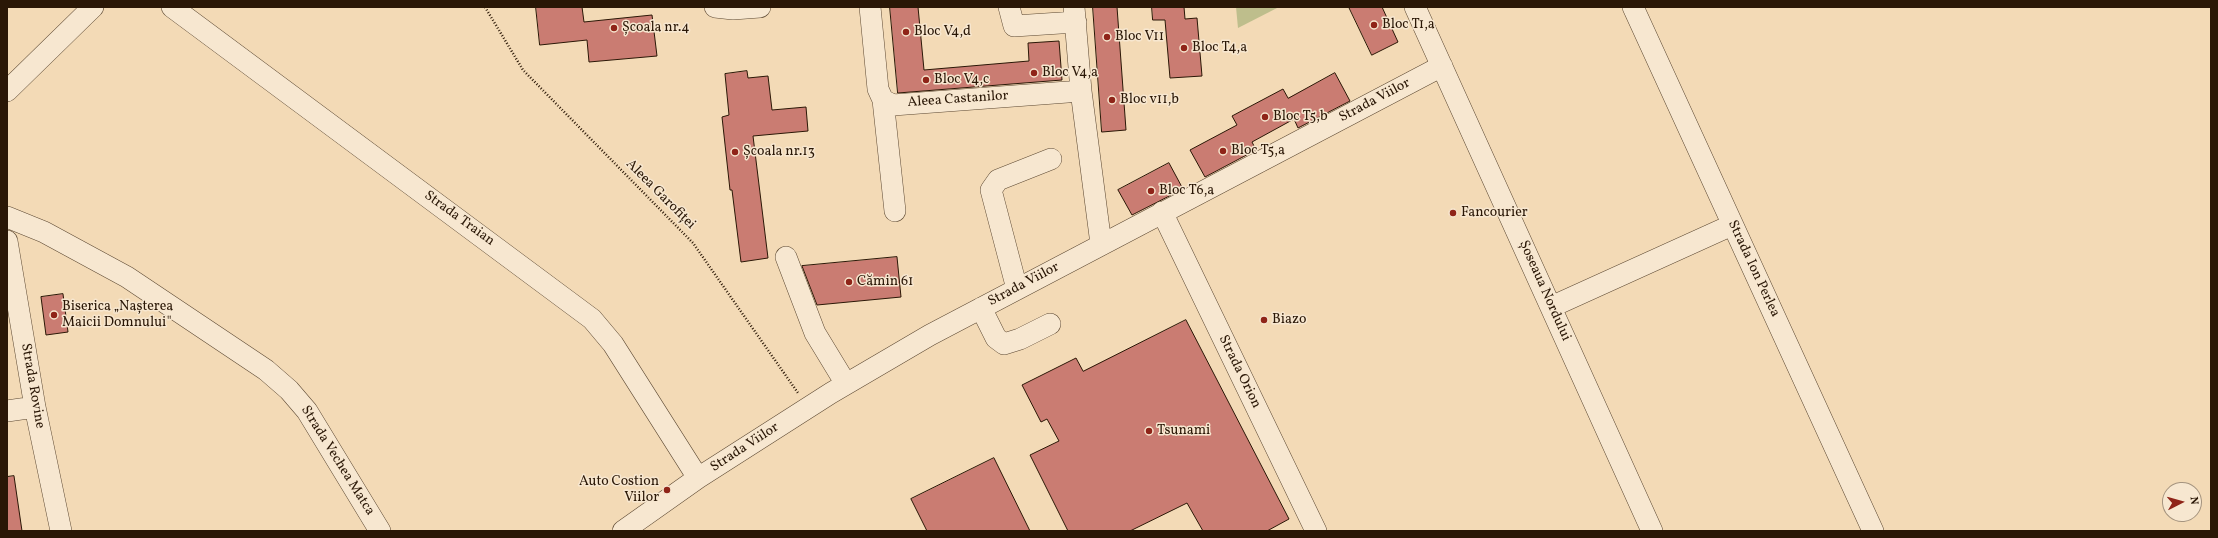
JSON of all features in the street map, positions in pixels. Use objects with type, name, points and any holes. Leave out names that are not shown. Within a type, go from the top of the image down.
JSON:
[{"type":"street","points":[[7,92],[93,7]]},
{"type":"street","name":"Strada Traian","points":[[172,7],[592,319],[613,344],[698,478]]},
{"type":"street","points":[[715,7],[733,9],[760,7]]},
{"type":"street","points":[[870,7],[878,89],[883,100],[895,211]]},
{"type":"street","points":[[1009,7],[1014,26],[1075,14],[1082,91],[1101,244]]},
{"type":"street","name":"Șoseaua Nordului","points":[[1415,7],[1652,531]]},
{"type":"street","name":"Strada Ion Perlea","points":[[1633,7],[1873,531]]},
{"type":"street","name":"Strada Viilor","points":[[636,527],[698,478],[846,384],[930,335],[1442,66]]},
{"type":"street","name":"Aleea Castanilor","points":[[883,100],[893,105],[1082,91]]},
{"type":"street","points":[[1017,289],[991,190],[998,180],[1051,159]]},
{"type":"street","name":"Strada Orion","points":[[1162,212],[1316,531]]},
{"type":"street","name":"Strada Vechea Matca","points":[[7,217],[57,239],[127,277],[266,370],[289,390],[307,411],[380,531]]},
{"type":"street","points":[[1551,307],[1732,225]]},
{"type":"street","name":"Strada Rovine","points":[[7,241],[35,407],[62,531]]},
{"type":"street","points":[[786,257],[815,333],[846,384]]},
{"type":"street","points":[[981,308],[996,338],[1004,344],[1020,339],[1050,324]]},
{"type":"street","points":[[7,411],[35,407]]},
{"type":"path","name":"Aleea Garofiței","points":[[485,7],[523,70],[693,243],[808,408]]},
{"type":"green space","points":[[1236,7],[1279,7],[1238,28]]},
{"type":"building","points":[[536,7],[582,7],[584,22],[652,15],[657,56],[589,62],[587,40],[540,45]]},
{"type":"building","points":[[890,7],[918,7],[924,70],[1029,61],[1028,43],[1059,41],[1062,80],[898,93]]},
{"type":"building","points":[[1093,7],[1117,7],[1126,130],[1102,132]]},
{"type":"building","name":"Bloc T4,a","points":[[1152,7],[1184,7],[1185,19],[1197,18],[1202,76],[1170,78],[1165,20],[1153,20]]},
{"type":"building","name":"Bloc T1,a","points":[[1349,7],[1382,7],[1398,42],[1372,55]]},
{"type":"building","points":[[747,71],[748,78],[768,76],[772,110],[806,107],[808,131],[753,136],[768,258],[741,262],[732,190],[730,190],[722,117],[729,115],[725,74]]},
{"type":"building","points":[[1335,73],[1350,101],[1298,128],[1294,119],[1252,142],[1256,150],[1205,177],[1190,150],[1237,125],[1232,116],[1283,89],[1288,98]]},
{"type":"building","name":"Bloc T6,a","points":[[1169,163],[1183,189],[1132,215],[1118,190]]},
{"type":"building","name":"Cămin 61","points":[[897,257],[901,297],[817,305],[802,266]]},
{"type":"building","name":"Biserica „Nașterea Maicii Domnului\"","points":[[63,294],[68,332],[46,335],[41,297]]},
{"type":"building","name":"Tsunami","points":[[1186,320],[1289,519],[1267,531],[1203,531],[1187,503],[1130,531],[1068,531],[1030,455],[1059,441],[1047,419],[1041,422],[1022,385],[1076,358],[1083,371]]},
{"type":"building","points":[[994,458],[1030,531],[927,531],[911,499]]},
{"type":"building","points":[[14,476],[22,531],[7,531],[7,477]]},
{"type":"place","name":"Bloc T1,a","points":[[1374,25]]},
{"type":"place","name":"Școala nr.4","points":[[614,28]]},
{"type":"place","name":"Bloc V4,d","points":[[906,32]]},
{"type":"place","name":"Bloc V11","points":[[1107,37]]},
{"type":"place","name":"Bloc T4,a","points":[[1184,48]]},
{"type":"place","name":"Bloc V4,a","points":[[1034,73]]},
{"type":"place","name":"Bloc V4,c","points":[[926,80]]},
{"type":"place","name":"Bloc v11,b","points":[[1112,100]]},
{"type":"place","name":"Bloc T5,b","points":[[1265,117]]},
{"type":"place","name":"Bloc T5,a","points":[[1223,151]]},
{"type":"place","name":"Școala nr.13","points":[[735,152]]},
{"type":"place","name":"Bloc T6,a","points":[[1151,191]]},
{"type":"place","name":"Fancourier","points":[[1453,213]]},
{"type":"place","name":"Cămin 61","points":[[849,282]]},
{"type":"place","name":"Biserica „Nașterea Maicii Domnului\"","points":[[54,315]]},
{"type":"place","name":"Biazo","points":[[1264,320]]},
{"type":"place","name":"Tsunami","points":[[1149,431]]},
{"type":"place","name":"Auto Costion Viilor","points":[[667,490]]}]
